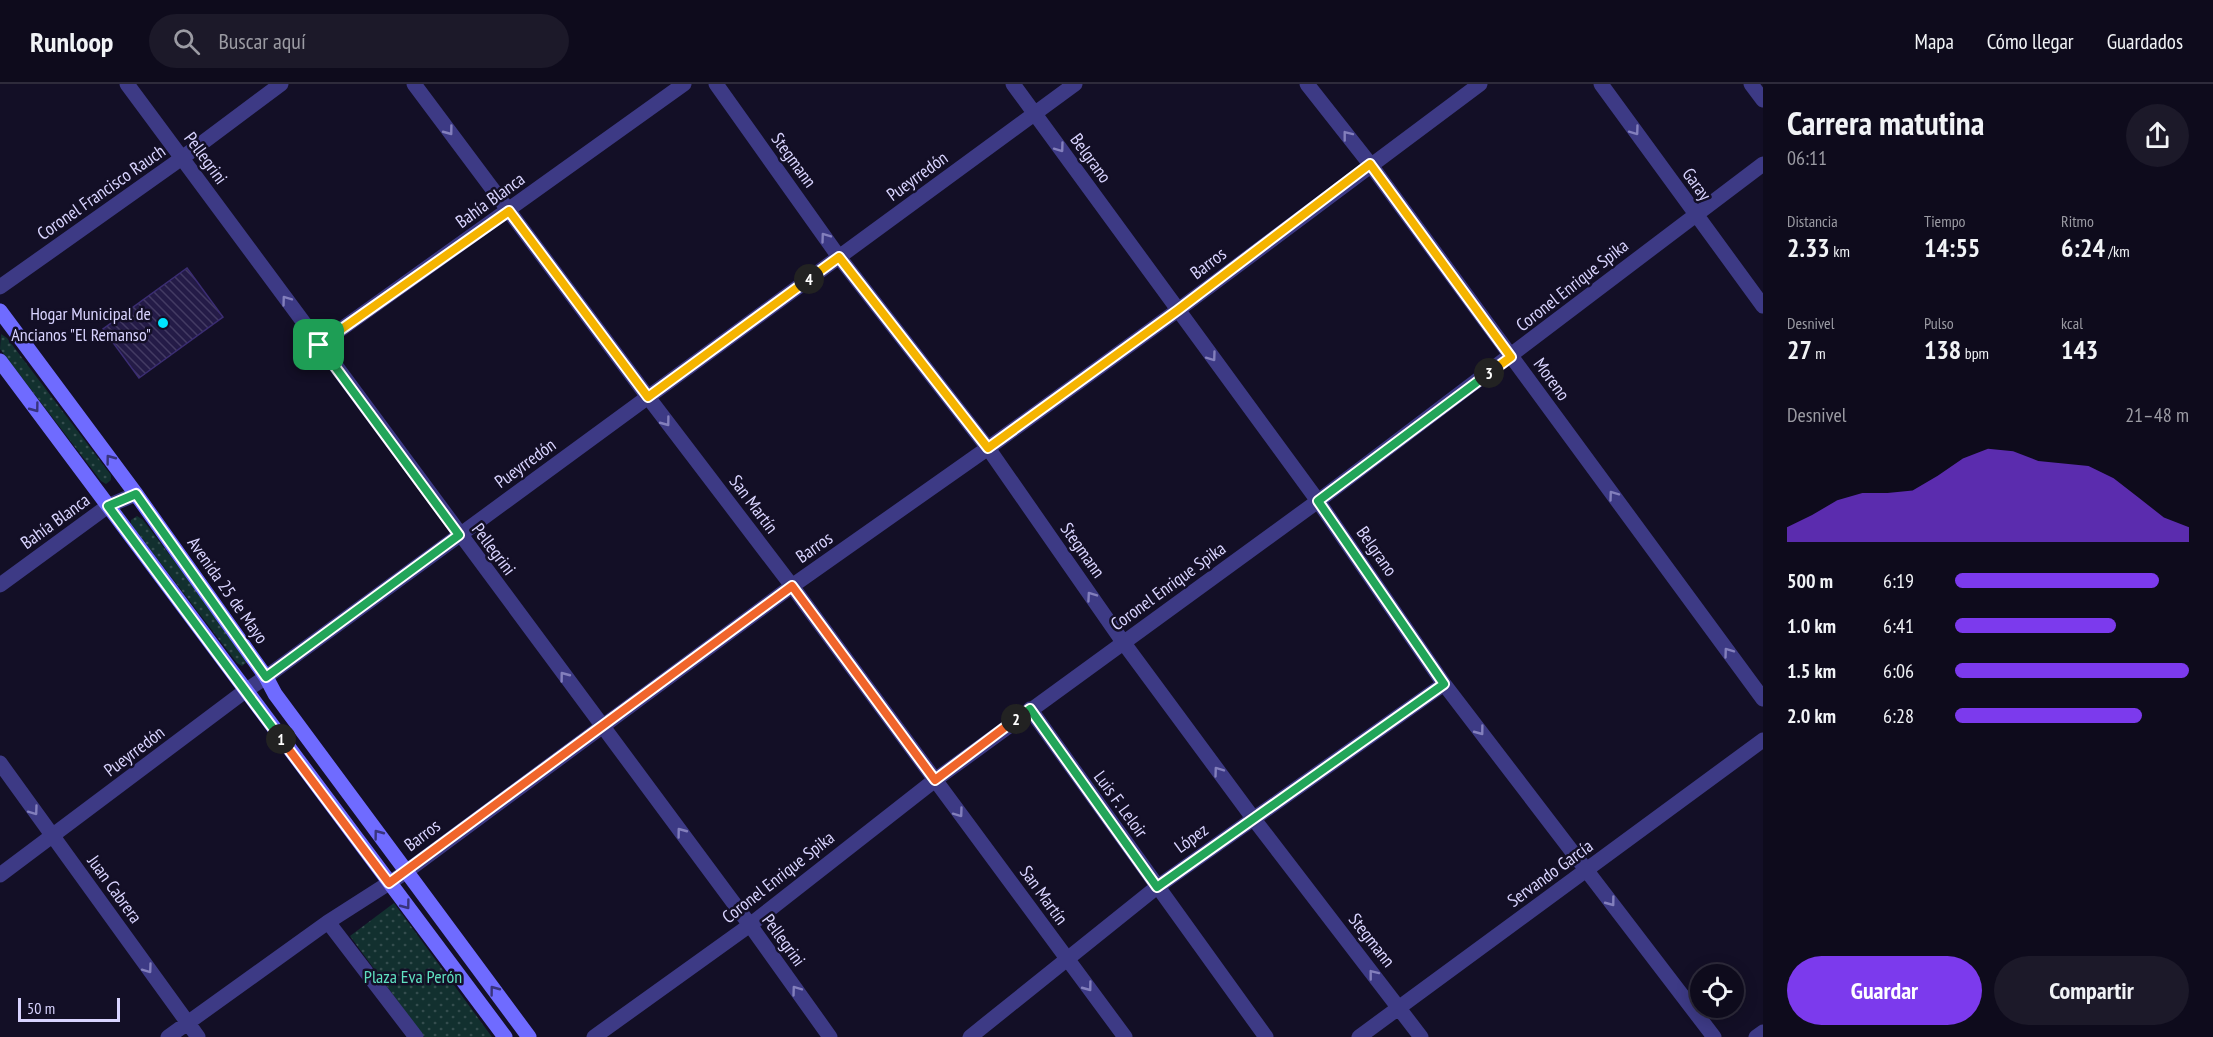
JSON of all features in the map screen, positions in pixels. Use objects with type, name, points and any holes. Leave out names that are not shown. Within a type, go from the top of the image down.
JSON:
[{"type":"main road","name":"Avenida 25 de Mayo","points":[[0,311],[136,494],[266,677],[275,694],[529,1037]]},
{"type":"main road","points":[[0,361],[505,1037]]},
{"type":"street","name":"Pellegrini","points":[[127,84],[830,1037]]},
{"type":"street","name":"Coronel Francisco Rauch","points":[[0,287],[182,158],[281,84]]},
{"type":"street","name":"San Martín","points":[[414,84],[792,586],[1125,1037]]},
{"type":"street","name":"Bahía Blanca","points":[[319,345],[684,84]]},
{"type":"street","name":"Stegmann","points":[[716,84],[839,257],[988,448],[1123,642],[1253,818],[1421,1037]]},
{"type":"street","name":"Belgrano","points":[[1013,84],[1318,501],[1444,684],[1714,1037]]},
{"type":"street","name":"Pueyrredón","points":[[0,875],[245,691],[1076,84]]},
{"type":"street","name":"Moreno","points":[[1307,84],[1370,164],[1763,699]]},
{"type":"street","name":"Barros","points":[[168,1037],[328,922],[406,872],[792,586],[1178,310],[1370,164],[1480,84]]},
{"type":"street","name":"Garay","points":[[1600,84],[1763,306]]},
{"type":"street","points":[[1751,84],[1763,100]]},
{"type":"street","name":"Coronel Enrique Spika","points":[[594,1037],[750,926],[935,780],[1318,501],[1763,164]]},
{"type":"street","name":"Bahía Blanca","points":[[0,585],[108,506],[136,494]]},
{"type":"street","name":"López","points":[[970,1037],[1157,887],[1444,684]]},
{"type":"street","name":"Luis F. Leloir","points":[[1030,709],[1266,1037]]},
{"type":"street","name":"Servando García","points":[[1359,1037],[1763,740]]},
{"type":"street","name":"Juan Cabrera","points":[[0,763],[198,1037]]},
{"type":"street","points":[[328,922],[416,1037]]},
{"type":"street","points":[[1756,1037],[1763,1032]]},
{"type":"green space","points":[[1,334],[7,338],[111,475],[111,480],[106,484],[101,481],[0,349]]},
{"type":"green space","points":[[137,516],[143,520],[247,657],[247,662],[242,666],[237,663],[131,524],[131,520]]},
{"type":"green space","name":"Plaza Eva Perón","points":[[394,903],[492,1037],[424,1037],[350,936]]},
{"type":"building","name":"Hogar Municipal de Ancianos \"El Remanso\"","points":[[187,268],[223,317],[139,378],[103,329]]},
{"type":"place","name":"Hogar Municipal de Ancianos \"El Remanso\"","points":[[163,323]]},
{"type":"route","points":[[1370,164],[1511,357],[1318,501],[1444,684],[1157,887],[1030,709],[935,780],[792,586],[389,883],[108,506],[136,494],[266,677],[459,535],[319,345],[509,211],[648,397],[839,257],[988,448],[1178,310],[1370,164]]}]
